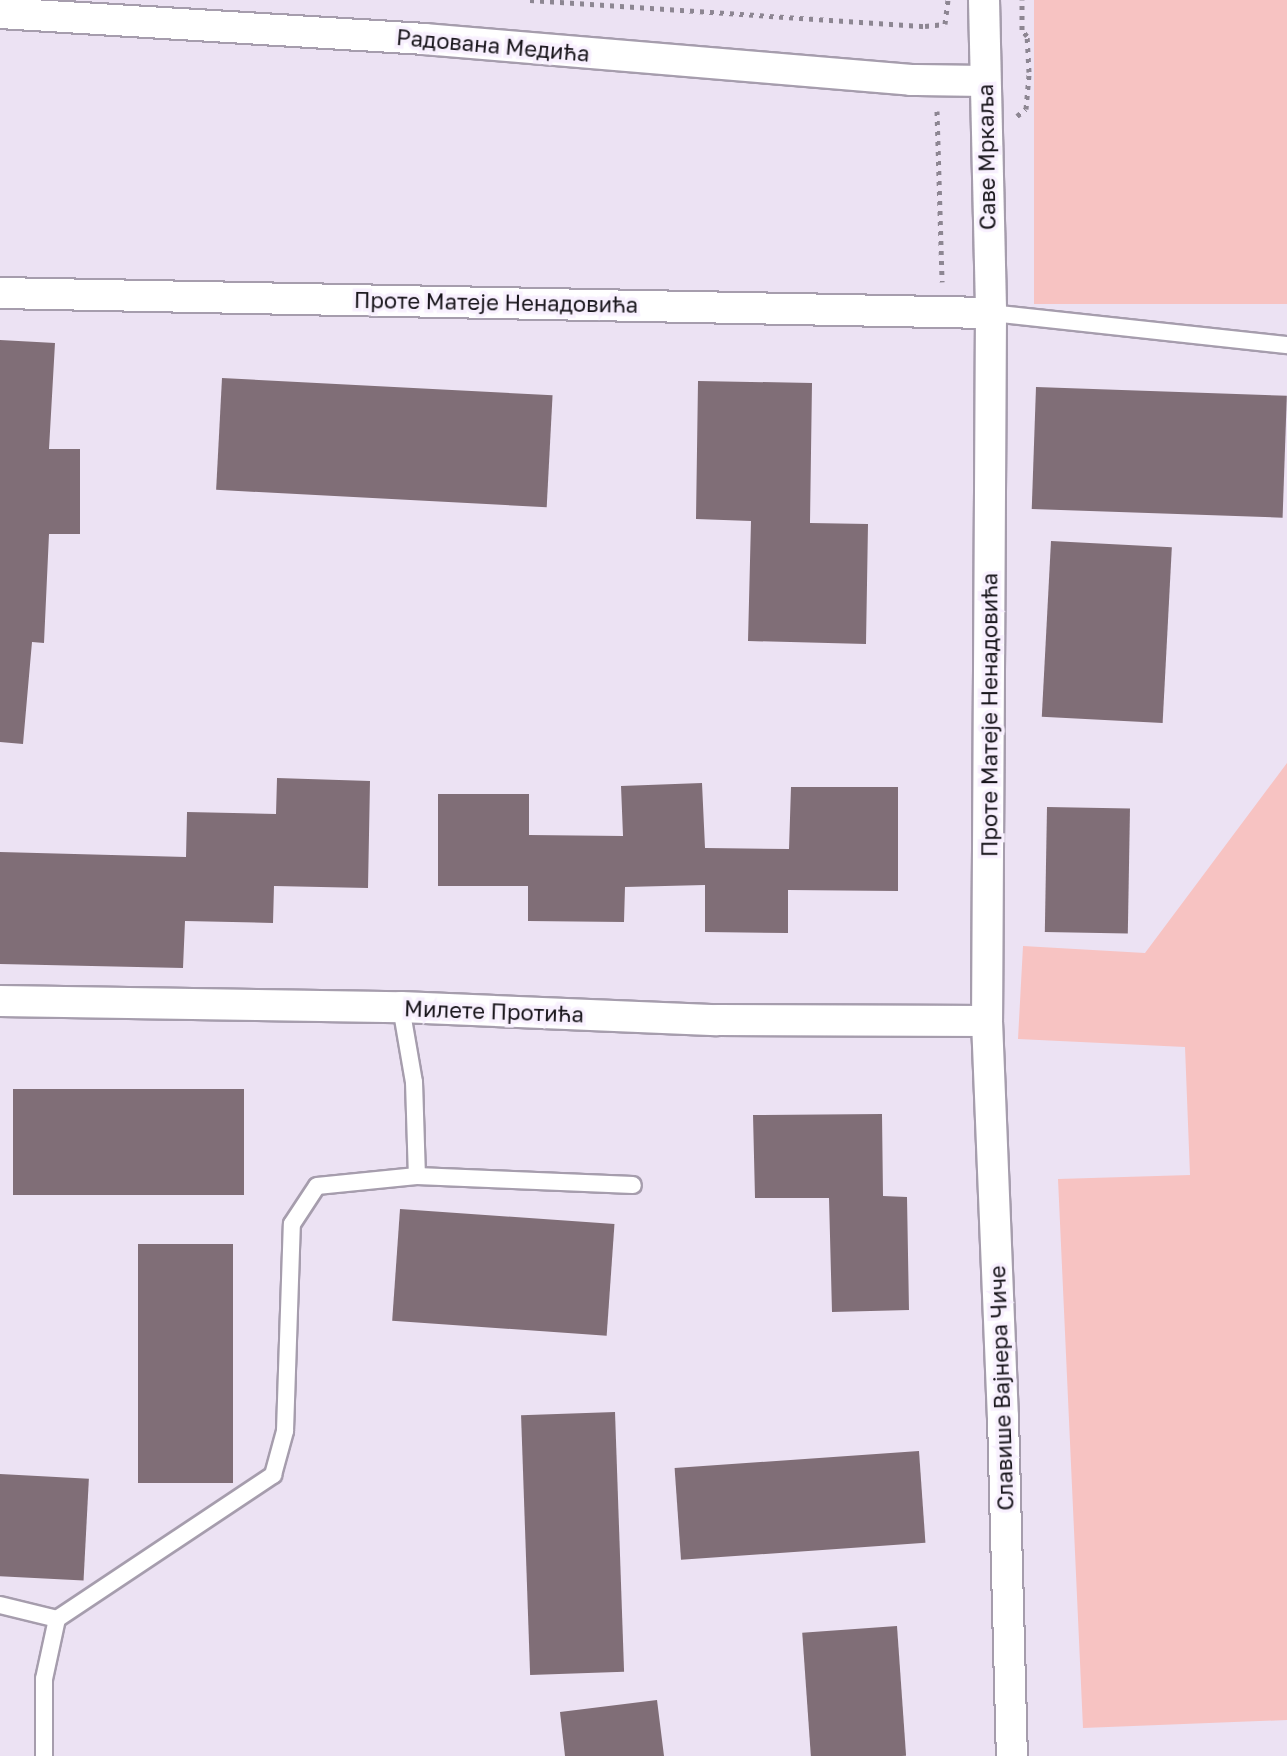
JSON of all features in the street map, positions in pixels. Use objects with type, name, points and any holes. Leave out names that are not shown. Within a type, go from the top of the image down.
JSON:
[{"type":"street","name":"Саве Мркаља","points":[[984,0],[991,313]]},
{"type":"street","name":"Радована Медића","points":[[0,13],[424,39],[911,80],[985,81]]},
{"type":"street","name":"Проте Матеје Ненадовића","points":[[0,293],[991,313],[987,1021]]},
{"type":"street","name":"Милете Протића","points":[[0,1001],[401,1007],[717,1020],[987,1021]]},
{"type":"street","name":"Славише Вајнера Чиче","points":[[987,1021],[1003,1417],[1012,1756]]},
{"type":"lane","name":"Проте Матеје Ненадовића","points":[[991,313],[1287,345]]},
{"type":"lane","points":[[401,1007],[414,1082],[417,1176]]},
{"type":"lane","points":[[44,1756],[44,1679],[57,1619],[273,1475],[285,1431],[292,1224],[317,1186],[417,1176],[633,1185]]},
{"type":"lane","points":[[0,1605],[57,1619]]},
{"type":"path","points":[[530,0],[925,26],[945,24],[948,0]]},
{"type":"shaded area","points":[[1034,0],[1287,0],[1287,304],[1034,304]]},
{"type":"shaded area","points":[[1287,763],[1287,1720],[1083,1728],[1058,1179],[1190,1175],[1185,1047],[1018,1039],[1023,946],[1145,953]]},
{"type":"building","points":[[0,340],[55,343],[49,449],[80,449],[80,534],[49,534],[44,643],[32,642],[23,744],[0,742]]},
{"type":"building","points":[[222,378],[553,395],[547,507],[216,490]]},
{"type":"building","points":[[698,381],[812,383],[810,523],[868,524],[866,644],[748,641],[751,521],[696,519]]},
{"type":"building","points":[[1036,387],[1287,396],[1283,518],[1032,509]]},
{"type":"building","points":[[1051,541],[1172,547],[1163,723],[1042,717]]},
{"type":"building","points":[[277,778],[370,781],[368,888],[274,886],[273,923],[185,921],[183,968],[0,964],[0,852],[186,857],[187,812],[276,814]]},
{"type":"building","points":[[702,783],[705,848],[789,849],[791,787],[898,787],[898,891],[788,890],[788,933],[705,932],[705,885],[625,887],[624,922],[528,921],[528,886],[438,886],[438,794],[529,794],[529,835],[623,836],[621,786]]},
{"type":"building","points":[[1047,807],[1130,808],[1128,933],[1045,932]]},
{"type":"building","points":[[13,1089],[244,1089],[244,1195],[13,1195]]},
{"type":"building","points":[[882,1114],[883,1196],[907,1197],[909,1310],[832,1312],[829,1198],[755,1198],[753,1115]]},
{"type":"building","points":[[400,1209],[614,1224],[607,1336],[392,1321]]},
{"type":"building","points":[[138,1244],[233,1244],[233,1483],[138,1483]]},
{"type":"building","points":[[615,1412],[624,1672],[530,1675],[521,1415]]},
{"type":"building","points":[[919,1451],[925,1543],[681,1560],[675,1468]]},
{"type":"building","points":[[0,1474],[89,1479],[84,1581],[0,1576]]},
{"type":"building","points":[[897,1626],[906,1756],[811,1756],[802,1633]]},
{"type":"building","points":[[657,1700],[664,1756],[565,1756],[560,1712]]}]
